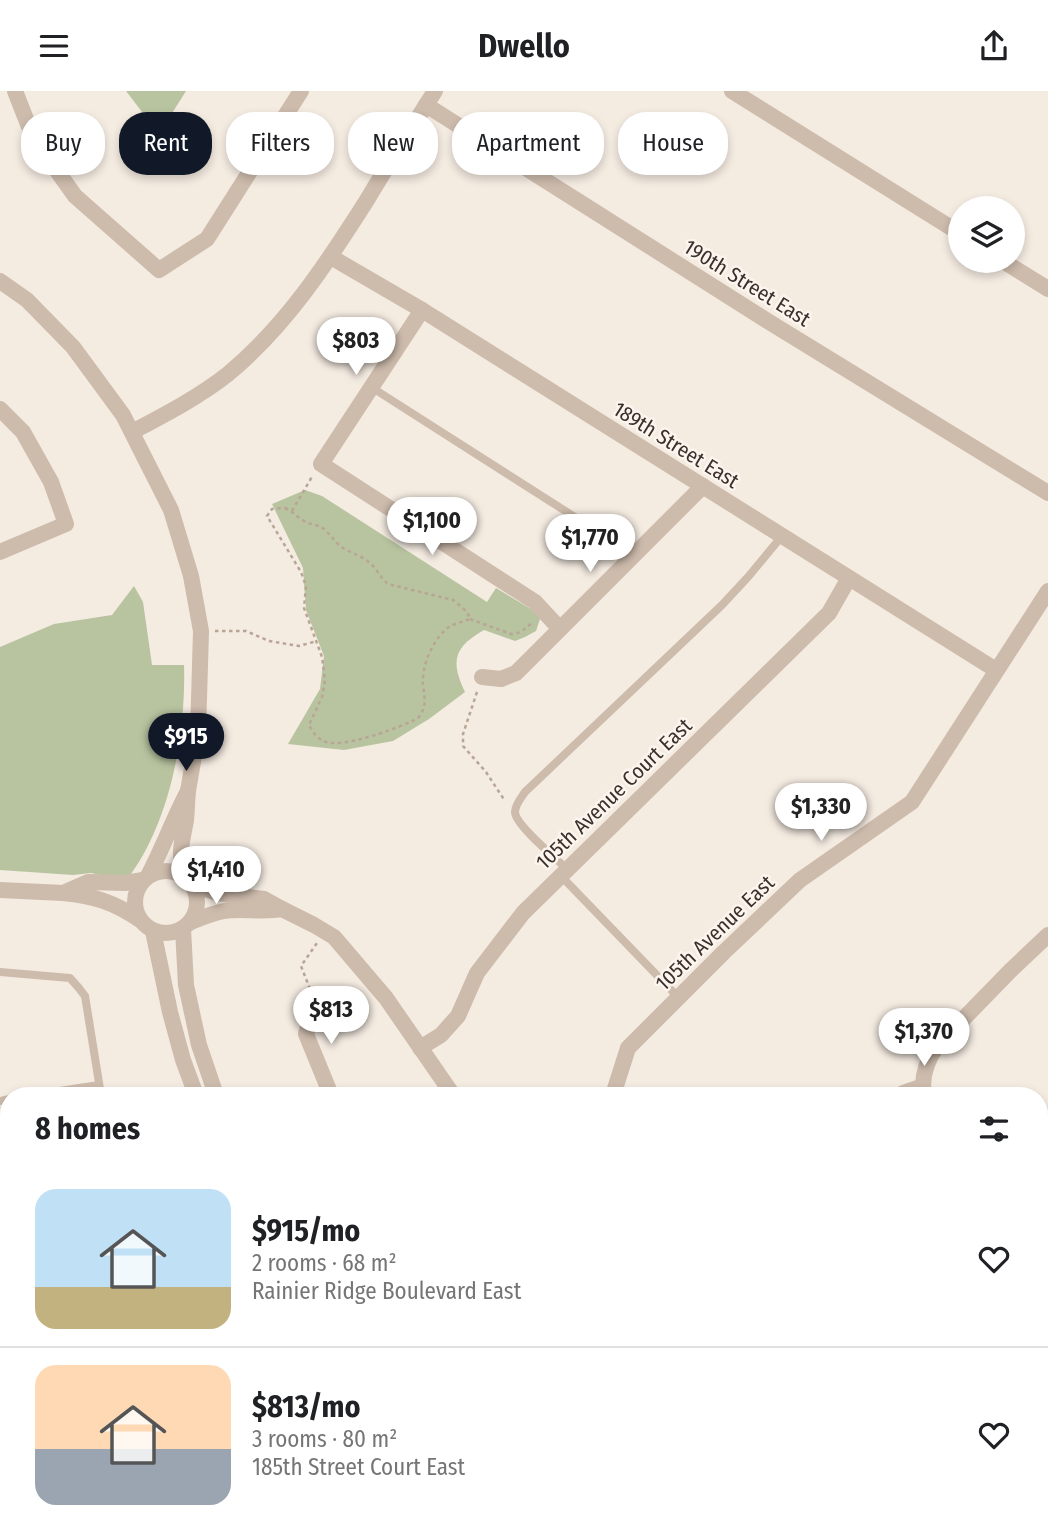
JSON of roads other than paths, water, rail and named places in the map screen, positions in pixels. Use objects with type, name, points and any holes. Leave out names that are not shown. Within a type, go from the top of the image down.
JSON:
[{"type":"street","points":[[15,91],[33,137],[75,196],[159,270],[207,239],[301,91]]},
{"type":"street","points":[[732,91],[948,226]]},
{"type":"street","points":[[132,432],[226,376],[284,319],[331,257],[430,98]]},
{"type":"street","name":"190th Street East","points":[[430,98],[774,325],[1048,493]]},
{"type":"street","name":"189th Street East","points":[[331,257],[422,310],[996,670]]},
{"type":"street","points":[[1022,273],[1048,289]]},
{"type":"street","points":[[0,281],[27,300],[73,347],[124,415],[171,510],[191,576],[201,631],[198,733],[181,848],[182,866],[197,894],[198,904],[196,913],[187,925],[187,985],[199,1045],[213,1087]]},
{"type":"street","points":[[422,310],[321,464],[535,602],[560,629]]},
{"type":"street","points":[[0,409],[29,442],[51,482],[66,524],[0,552]]},
{"type":"street","points":[[482,677],[501,679],[516,673],[703,487]]},
{"type":"street","name":"105th Avenue Court East","points":[[419,1048],[441,1035],[458,1016],[477,973],[523,913],[829,613],[849,578]]},
{"type":"street","name":"105th Avenue East","points":[[616,1087],[628,1048],[724,952],[800,880],[912,802],[1048,591]]},
{"type":"street","points":[[140,920],[135,910],[137,889],[169,834],[174,817],[188,791]]},
{"type":"street","points":[[63,893],[88,882],[125,883],[167,870],[177,872],[189,881],[217,893],[264,899],[334,937],[386,998],[447,1087]]},
{"type":"street","points":[[0,890],[90,896],[123,908],[153,931],[163,933],[173,933],[223,911],[268,912],[282,909]]},
{"type":"street","points":[[153,931],[180,1048],[193,1087]]},
{"type":"street","points":[[924,1087],[923,1074],[937,1046],[1048,935]]},
{"type":"street","points":[[316,1002],[306,1034],[328,1087]]},
{"type":"lane","points":[[371,387],[633,556]]},
{"type":"lane","points":[[678,997],[525,829],[517,819],[515,810],[525,792],[722,605],[782,536]]},
{"type":"lane","points":[[0,972],[69,978],[85,996],[99,1085],[86,1087]]}]
